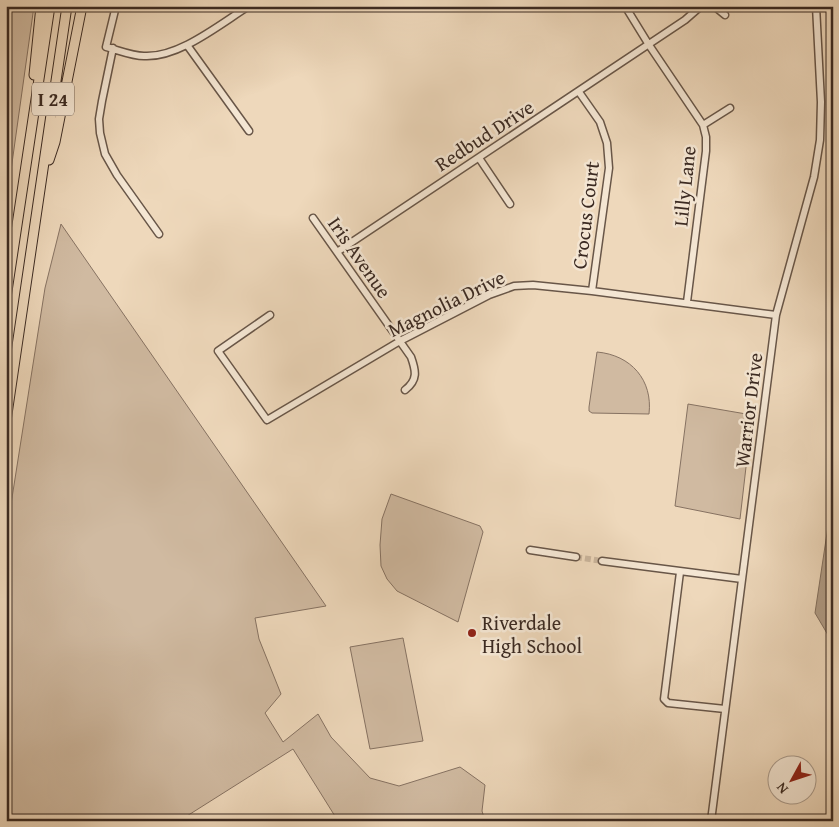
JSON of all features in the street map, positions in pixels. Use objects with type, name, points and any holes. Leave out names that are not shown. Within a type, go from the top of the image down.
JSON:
[{"type":"highway","points":[[23,192],[41,6]]},
{"type":"highway","name":"I 24","points":[[6,298],[50,6]]},
{"type":"highway","name":"I 24","points":[[6,421],[67,6]]},
{"type":"highway","points":[[40,192],[55,142],[82,6]]},
{"type":"street","points":[[116,6],[99,119],[100,133],[105,154],[117,175],[159,234]]},
{"type":"street","points":[[110,47],[144,56],[163,54],[187,45],[249,6]]},
{"type":"street","name":"Lilly Lane","points":[[625,6],[703,125],[706,137],[706,151],[687,302]]},
{"type":"street","name":"Redbud Drive","points":[[337,252],[649,45],[685,20],[701,6]]},
{"type":"street","points":[[714,6],[725,15]]},
{"type":"street","name":"Warrior Drive","points":[[711,821],[776,315],[814,177],[820,140],[821,102],[816,6]]},
{"type":"street","points":[[187,45],[249,131]]},
{"type":"street","name":"Crocus Court","points":[[579,92],[600,122],[608,143],[609,168],[592,290]]},
{"type":"street","points":[[703,125],[730,108]]},
{"type":"street","points":[[479,158],[510,204]]},
{"type":"street","name":"Iris Avenue","points":[[313,218],[411,357],[416,369],[416,377],[405,390]]},
{"type":"street","name":"Magnolia Drive","points":[[270,314],[218,351],[267,420],[400,341],[489,295],[514,286],[533,285],[592,290],[776,315]]},
{"type":"street","points":[[530,550],[576,557]]},
{"type":"street","points":[[602,560],[742,579]]},
{"type":"street","points":[[680,572],[664,698],[668,703],[725,709]]},
{"type":"shaded area","points":[[7,6],[34,6],[6,206],[6,61],[10,21],[6,21]]},
{"type":"shaded area","points":[[61,224],[326,606],[255,618],[259,639],[281,694],[265,713],[283,742],[318,714],[331,737],[370,778],[399,786],[460,767],[485,785],[482,811],[485,821],[338,821],[293,749],[179,821],[6,821],[6,536],[45,288]]},
{"type":"shaded area","points":[[597,352],[620,358],[637,371],[647,390],[649,414],[592,413],[589,411]]},
{"type":"shaded area","points":[[688,404],[752,415],[740,519],[675,506]]},
{"type":"shaded area","points":[[833,493],[833,637],[828,635],[815,613]]},
{"type":"shaded area","points":[[391,494],[480,526],[483,532],[458,622],[397,591],[387,579],[381,566],[380,545],[382,519]]},
{"type":"shaded area","points":[[403,638],[423,741],[370,749],[350,647]]},
{"type":"tunnel","points":[[576,557],[602,561]]},
{"type":"place","name":"Riverdale High School","points":[[472,633]]}]
